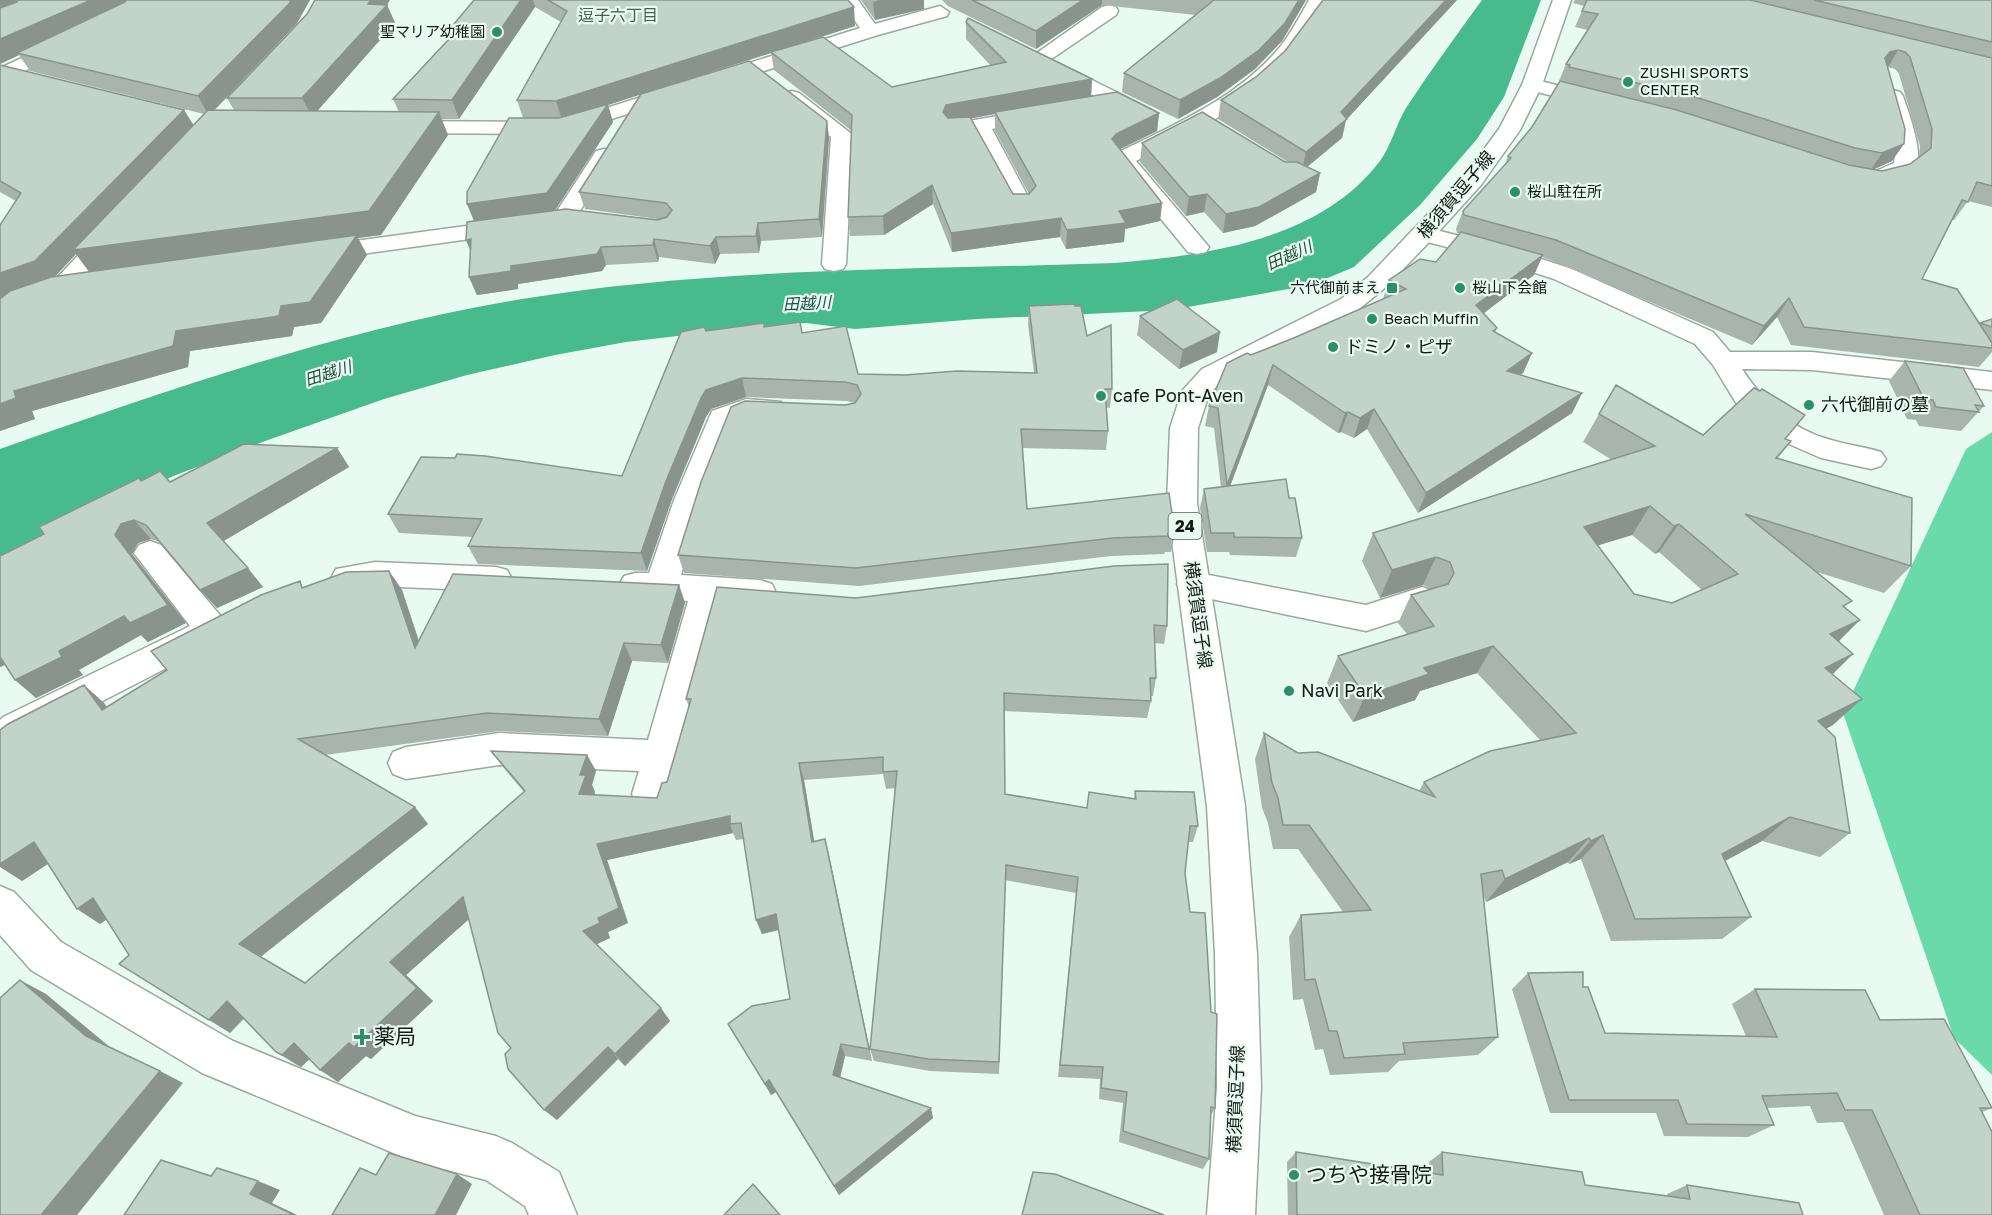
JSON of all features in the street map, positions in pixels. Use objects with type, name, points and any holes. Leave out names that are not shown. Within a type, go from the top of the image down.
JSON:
[{"type":"street","points":[[849,0],[871,31]]},
{"type":"street","points":[[1197,247],[1123,159],[1235,96],[1274,65],[1286,52],[1317,0]]},
{"type":"street","name":"横須賀逗子線","points":[[1231,1215],[1239,1087],[1236,954],[1226,806],[1182,503],[1184,428],[1196,391],[1212,375],[1350,304],[1377,282],[1424,234],[1485,163],[1509,130],[1533,85],[1562,0]]},
{"type":"street","points":[[377,126],[564,128],[871,31],[935,6],[962,23]]},
{"type":"street","points":[[1037,60],[1108,11]]},
{"type":"street","points":[[2,72],[87,34]]},
{"type":"street","points":[[1015,50],[1177,130]]},
{"type":"street","points":[[755,68],[842,135],[834,264]]},
{"type":"street","points":[[2,72],[40,81]]},
{"type":"street","points":[[1838,174],[1870,180],[1888,175],[1905,166],[1907,147],[1887,75]]},
{"type":"street","points":[[1533,85],[1621,107]]},
{"type":"street","points":[[1084,107],[1119,101]]},
{"type":"street","points":[[295,256],[576,217],[636,106]]},
{"type":"street","points":[[1021,206],[968,127],[1061,111]]},
{"type":"street","points":[[1198,118],[1219,130]]},
{"type":"street","points":[[96,283],[50,292],[126,219]]},
{"type":"street","points":[[1424,234],[1502,254],[1563,274],[1704,338],[1724,360],[1751,404],[1783,430],[1821,448],[1871,459]]},
{"type":"street","points":[[1724,360],[1812,361],[1992,381]]},
{"type":"street","points":[[661,586],[689,500],[722,418],[746,408],[802,410]]},
{"type":"street","points":[[150,553],[212,629]]},
{"type":"street","points":[[1157,569],[1366,618],[1422,600]]},
{"type":"street","points":[[314,585],[375,574],[530,580]]},
{"type":"street","points":[[601,583],[789,596]]},
{"type":"street","points":[[651,794],[708,589]]},
{"type":"street","points":[[0,741],[16,728],[243,613]]},
{"type":"street","points":[[406,764],[499,749],[661,756]]},
{"type":"street","points":[[0,905],[46,956],[218,1057],[415,1138],[496,1158],[542,1189],[553,1215]]},
{"type":"shaded area","points":[[1992,432],[1992,1075],[1954,1038],[1843,713],[1966,449]]},
{"type":"water","name":"田越川","points":[[1482,0],[1541,0],[1504,97],[1477,139],[1420,205],[1354,267],[1311,285],[1171,310],[977,319],[855,329],[806,323],[626,342],[555,355],[467,375],[384,399],[268,440],[176,475],[80,517],[0,562],[0,449],[128,404],[323,344],[455,312],[522,299],[595,289],[743,275],[1150,260],[1223,248],[1259,239],[1294,226],[1326,210],[1355,188],[1380,161],[1406,108]]},
{"type":"building","points":[[18,0],[91,0],[0,39],[0,8]]},
{"type":"building","points":[[126,0],[291,0],[198,96],[17,53]]},
{"type":"building","points":[[315,0],[371,0],[368,4],[387,5],[302,98],[227,98],[307,14]]},
{"type":"building","points":[[474,0],[521,0],[452,100],[393,99],[463,24],[454,24]]},
{"type":"building","points":[[548,0],[848,0],[854,7],[556,101],[517,100],[567,11]]},
{"type":"building","points":[[972,0],[1083,0],[1036,31]]},
{"type":"building","points":[[1214,0],[1299,0],[1285,23],[1259,50],[1220,78],[1180,100],[1124,73]]},
{"type":"building","points":[[1323,0],[1446,0],[1341,112],[1347,119],[1306,152],[1221,100],[1256,77],[1285,51]]},
{"type":"building","points":[[1587,0],[1750,0],[1992,58],[1992,186],[1977,182],[1968,202],[1962,200],[1922,279],[1957,289],[1992,343],[1992,348],[1804,327],[1789,298],[1764,326],[1556,240],[1464,215],[1463,211],[1511,158],[1508,156],[1532,127],[1560,81],[1677,110],[1849,165],[1882,171],[1910,164],[1931,148],[1932,129],[1910,57],[1905,52],[1898,50],[1890,52],[1885,58],[1905,129],[1904,144],[1882,153],[1855,148],[1692,96],[1569,67],[1570,65],[1566,64],[1598,14],[1582,11]]},
{"type":"building","points":[[1814,0],[1992,0],[1992,42]]},
{"type":"building","points":[[968,18],[1092,79],[946,105],[943,112],[948,118],[970,117],[1013,194],[1029,194],[1036,186],[995,112],[1117,92],[1159,113],[1116,134],[1112,139],[1162,203],[1119,211],[1126,223],[1067,230],[1061,218],[951,233],[932,185],[883,216],[848,217],[852,115],[771,52],[823,37],[892,87],[1006,62],[966,22]]},
{"type":"building","points":[[749,61],[827,121],[819,219],[758,223],[756,236],[716,237],[710,246],[654,239],[653,245],[601,247],[597,254],[511,266],[511,271],[469,277],[471,239],[466,240],[467,222],[566,209],[657,220],[667,217],[672,210],[666,203],[579,192],[641,94]]},
{"type":"building","points":[[0,65],[184,110],[35,261],[0,273],[0,225],[21,193],[0,181]]},
{"type":"building","points":[[608,104],[547,193],[467,204],[467,192],[509,118],[559,118]]},
{"type":"building","points":[[208,110],[439,112],[369,211],[73,250]]},
{"type":"building","points":[[1202,112],[1285,162],[1297,162],[1320,173],[1259,207],[1226,214],[1207,194],[1189,197],[1142,143]]},
{"type":"building","points":[[1461,232],[1543,255],[1476,305],[1497,328],[1493,331],[1532,353],[1507,371],[1582,393],[1426,493],[1374,409],[1360,418],[1348,412],[1345,413],[1273,365],[1227,485],[1218,408],[1209,406],[1227,363],[1247,353],[1251,355],[1296,337],[1406,289],[1389,280],[1420,259],[1436,262]]},
{"type":"building","points":[[357,235],[310,302],[281,306],[279,316],[176,331],[173,346],[14,391],[16,398],[0,404],[0,299],[10,291],[51,277]]},
{"type":"building","points":[[1177,299],[1220,332],[1183,350],[1140,316]]},
{"type":"building","points":[[1074,304],[1081,306],[1087,336],[1111,325],[1112,389],[1105,389],[1108,431],[1021,429],[1027,509],[1169,493],[1175,534],[1113,538],[856,568],[678,555],[701,482],[731,407],[745,401],[845,405],[855,403],[861,394],[857,385],[845,382],[742,378],[706,390],[701,398],[666,481],[641,553],[468,546],[482,519],[388,514],[421,457],[455,458],[457,454],[485,456],[622,476],[681,332],[704,327],[706,331],[764,323],[764,327],[800,322],[802,333],[846,326],[858,374],[905,375],[957,371],[1037,373],[1029,306]]},
{"type":"building","points":[[1992,319],[1992,327],[1980,323]]},
{"type":"building","points":[[1905,361],[1963,368],[1984,406],[1975,405],[1979,412],[1936,407],[1933,400],[1924,399]]},
{"type":"building","points":[[1616,385],[1703,435],[1754,388],[1760,391],[1762,389],[1805,415],[1785,439],[1791,441],[1776,458],[1912,498],[1911,566],[1745,514],[1852,601],[1843,606],[1860,620],[1830,634],[1853,654],[1825,668],[1862,699],[1818,721],[1835,737],[1850,833],[1790,817],[1722,854],[1751,917],[1635,919],[1603,835],[1591,841],[1589,838],[1505,879],[1502,870],[1481,874],[1498,1037],[1403,1043],[1405,1054],[1344,1058],[1337,1031],[1329,1031],[1315,979],[1305,980],[1301,915],[1371,910],[1309,825],[1283,825],[1278,798],[1272,783],[1264,733],[1298,753],[1318,752],[1435,797],[1424,782],[1490,751],[1576,733],[1493,646],[1424,668],[1429,674],[1365,696],[1338,656],[1434,626],[1411,595],[1448,584],[1454,573],[1450,562],[1436,557],[1392,570],[1373,533],[1655,446],[1599,414]],"holes":[[[1650,506],[1674,526],[1679,524],[1738,574],[1672,603],[1634,594],[1584,527]]]},
{"type":"building","points":[[244,444],[337,448],[207,523],[248,568],[200,590],[146,525],[134,520],[121,524],[115,535],[168,605],[130,623],[124,616],[59,651],[62,657],[15,680],[0,657],[0,556],[44,534],[39,527],[139,478],[141,481],[160,471],[170,482]]},
{"type":"building","points":[[1286,479],[1289,498],[1295,498],[1302,538],[1234,537],[1234,533],[1211,533],[1204,489]]},
{"type":"building","points":[[1168,564],[1167,626],[1154,625],[1156,678],[1150,678],[1151,701],[1004,693],[1005,794],[1087,808],[1089,792],[1136,799],[1135,791],[1194,792],[1198,826],[1190,826],[1185,873],[1190,912],[1205,913],[1211,1012],[1217,1014],[1215,1108],[1211,1107],[1209,1159],[1123,1131],[1127,1092],[1101,1088],[1103,1067],[1060,1065],[1078,877],[1006,865],[999,1062],[928,1059],[870,1049],[897,771],[883,772],[883,757],[799,763],[812,842],[825,839],[869,1049],[841,1044],[833,1075],[931,1108],[834,1186],[769,1080],[765,1084],[728,1024],[752,1006],[790,999],[776,914],[756,920],[741,823],[730,824],[730,816],[597,844],[619,908],[598,918],[600,923],[583,931],[661,1008],[615,1054],[608,1047],[544,1110],[508,1069],[505,1054],[511,1048],[498,1033],[463,897],[390,962],[417,988],[354,1047],[349,1043],[320,1070],[294,1043],[282,1055],[276,1052],[227,1001],[209,1020],[119,964],[129,955],[93,898],[77,909],[34,842],[0,864],[0,730],[84,685],[102,710],[167,670],[151,651],[261,595],[300,581],[302,588],[346,572],[389,571],[415,648],[453,574],[679,585],[661,645],[624,643],[599,719],[487,713],[298,739],[415,807],[239,944],[305,983],[525,791],[491,751],[587,755],[580,775],[586,775],[579,794],[657,798],[662,783],[667,782],[691,699],[686,699],[717,587],[856,598],[1114,566]]},
{"type":"building","points":[[1583,972],[1583,987],[1588,987],[1605,1033],[1777,1037],[1755,989],[1865,990],[1880,1020],[1944,1019],[1992,1108],[1980,1108],[1992,1132],[1992,1215],[1920,1215],[1872,1110],[1845,1110],[1837,1093],[1762,1096],[1774,1125],[1687,1124],[1678,1100],[1569,1100],[1528,973]]},
{"type":"building","points":[[20,980],[86,1036],[160,1071],[41,1215],[0,1215],[0,998]]},
{"type":"building","points":[[1296,1152],[1443,1175],[1442,1152],[1582,1172],[1585,1185],[1690,1199],[1687,1185],[1799,1203],[1803,1215],[1297,1215]]},
{"type":"building","points":[[389,1153],[457,1174],[435,1215],[332,1215],[360,1168],[376,1175]]},
{"type":"building","points":[[161,1160],[211,1176],[217,1168],[258,1181],[250,1194],[294,1215],[124,1215]]},
{"type":"building","points":[[1033,1172],[1055,1174],[1164,1215],[1022,1215]]},
{"type":"building","points":[[753,1184],[780,1215],[724,1215]]},
{"type":"place","name":"聖マリア幼稚園","points":[[497,32]]},
{"type":"place","name":"ZUSHI SPORTS CENTER","points":[[1628,82]]},
{"type":"place","name":"桜山駐在所","points":[[1515,192]]},
{"type":"place","name":"六代御前まえ","points":[[1392,288]]},
{"type":"place","name":"桜山下会館","points":[[1460,288]]},
{"type":"place","name":"Beach Muffin","points":[[1372,319]]},
{"type":"place","name":"ドミノ・ピザ","points":[[1333,347]]},
{"type":"place","name":"cafe Pont-Aven","points":[[1101,396]]},
{"type":"place","name":"六代御前の墓","points":[[1809,405]]},
{"type":"place","name":"Navi Park","points":[[1289,691]]},
{"type":"place","name":"薬局","points":[[362,1037]]},
{"type":"place","name":"つちや接骨院","points":[[1294,1175]]},
{"type":"district","name":"逗子六丁目","points":[[618,15]]}]
